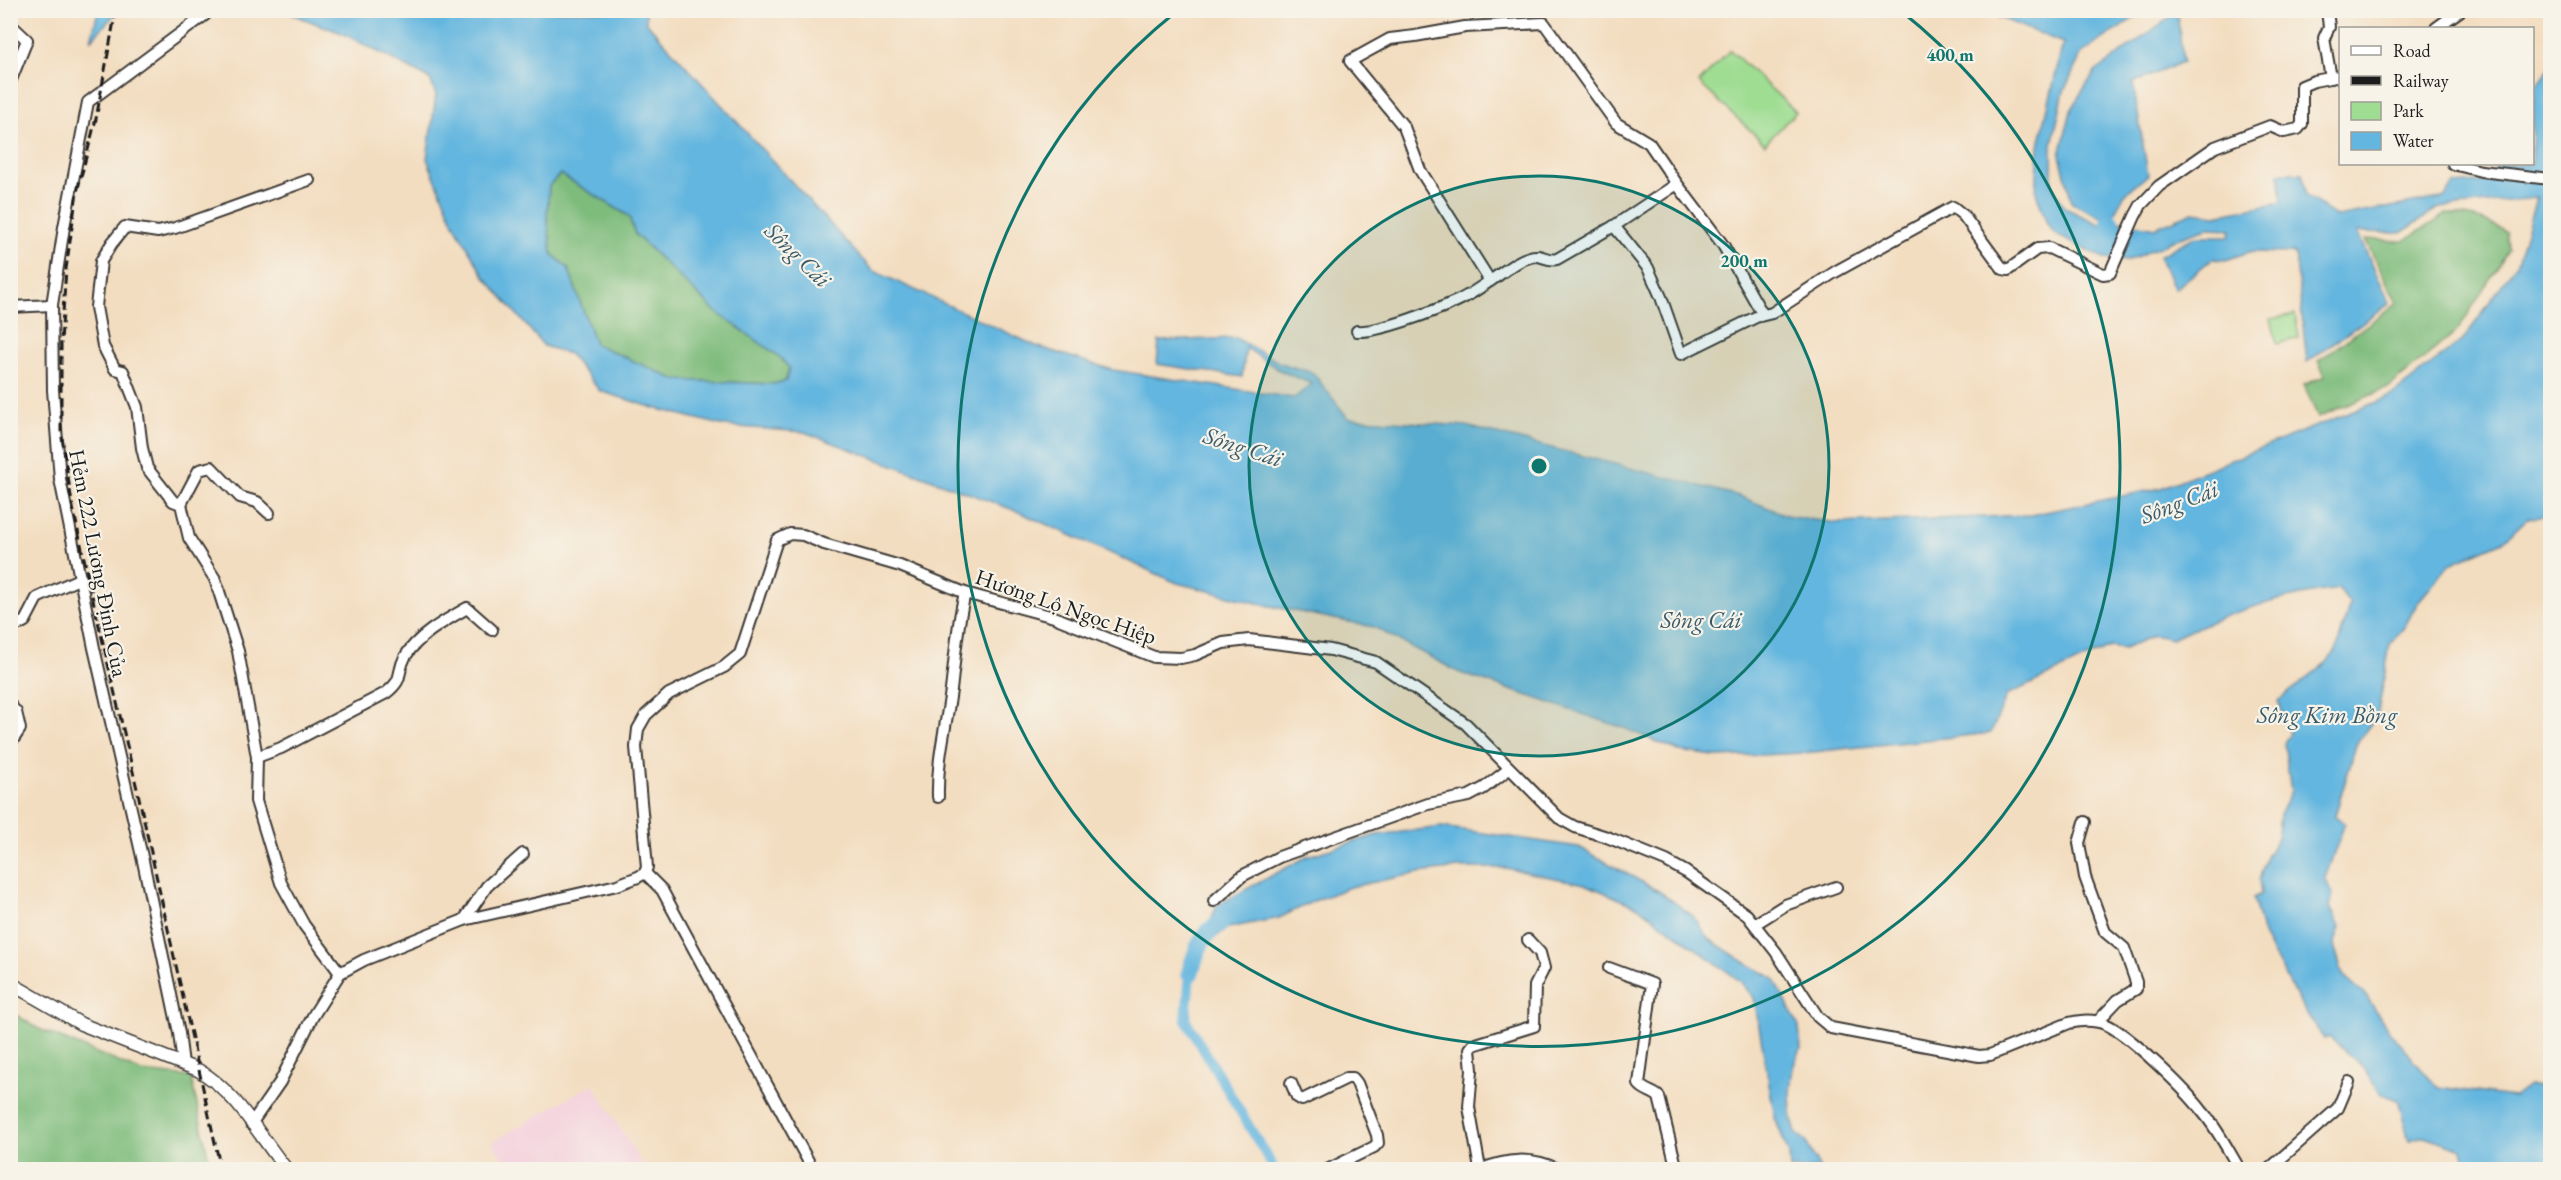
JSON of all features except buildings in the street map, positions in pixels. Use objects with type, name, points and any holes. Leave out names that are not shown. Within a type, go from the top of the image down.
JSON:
[{"type":"street","points":[[1614,226],[1648,268],[1681,354],[1763,315],[1772,313],[1834,272],[1953,207],[1963,215],[2004,269],[2008,270],[2042,248],[2049,248],[2103,274],[2110,273],[2141,204],[2159,186],[2215,147],[2270,126],[2284,132],[2300,128],[2302,86],[2336,77],[2324,38],[2329,27],[2327,10]]},
{"type":"street","points":[[2437,27],[2461,10]]},
{"type":"street","name":"Hẻm 222 Lương Định Của","points":[[183,1064],[180,1033],[94,648],[60,479],[53,390],[52,305],[64,227],[88,102],[205,15]]},
{"type":"street","points":[[1490,281],[1420,170],[1404,127],[1350,61],[1364,51],[1390,39],[1465,27],[1544,23],[1616,123],[1649,143],[1723,245],[1763,315]]},
{"type":"street","points":[[10,24],[27,40],[10,82]]},
{"type":"street","points":[[2457,165],[2481,171],[2550,179]]},
{"type":"street","points":[[181,504],[173,501],[147,468],[137,407],[129,382],[123,371],[115,369],[108,357],[99,329],[96,307],[101,261],[124,227],[158,232],[175,228],[309,180]]},
{"type":"street","points":[[1358,331],[1367,331],[1399,322],[1458,301],[1526,258],[1538,256],[1549,261],[1557,259],[1614,226],[1677,184]]},
{"type":"street","points":[[10,306],[52,305]]},
{"type":"street","points":[[269,513],[257,502],[240,497],[211,467],[199,470],[181,504],[189,538],[215,579],[238,651],[257,757],[256,801],[281,883],[304,925],[340,973]]},
{"type":"street","name":"Hương Lộ Ngọc Hiệp","points":[[645,873],[647,867],[645,829],[636,747],[638,729],[646,715],[669,694],[724,667],[740,654],[777,540],[790,534],[803,535],[824,544],[900,566],[965,592],[1054,617],[1154,657],[1180,658],[1195,655],[1223,643],[1249,640],[1331,650],[1366,659],[1394,673],[1452,712],[1559,818],[1575,827],[1639,850],[1686,872],[1747,915],[1776,952],[1818,1017],[1830,1028],[1979,1056],[1990,1055],[2082,1020],[2098,1021]]},
{"type":"street","points":[[10,620],[20,624],[25,621],[37,598],[81,578]]},
{"type":"street","points":[[938,797],[940,746],[951,691],[955,637],[965,592]]},
{"type":"street","points":[[257,757],[281,748],[386,693],[397,684],[404,660],[414,646],[467,608],[492,630]]},
{"type":"street","points":[[10,705],[16,712],[20,729],[10,744]]},
{"type":"street","points":[[1214,901],[1242,876],[1279,857],[1428,804],[1470,796],[1509,770]]},
{"type":"street","points":[[2085,822],[2079,843],[2085,877],[2105,932],[2124,948],[2136,982],[2136,989],[2118,1000],[2098,1021],[2118,1031],[2170,1077],[2203,1111],[2240,1170]]},
{"type":"street","points":[[464,920],[487,886],[522,854]]},
{"type":"street","points":[[251,1124],[280,1082],[313,1016],[340,973],[371,957],[464,920],[512,907],[598,891],[632,880],[645,873],[662,890],[813,1170]]},
{"type":"street","points":[[1755,924],[1785,905],[1836,887]]},
{"type":"street","points":[[1528,940],[1537,948],[1544,968],[1535,986],[1534,1026],[1473,1045],[1470,1049],[1472,1070],[1469,1107],[1480,1169],[1505,1161],[1522,1160],[1536,1161],[1559,1170]]},
{"type":"street","points":[[1609,968],[1652,984],[1653,991],[1639,1084],[1642,1089],[1653,1092],[1659,1097],[1677,1170]]},
{"type":"street","points":[[10,983],[81,1024],[183,1064],[212,1078],[237,1104],[287,1170]]},
{"type":"street","points":[[1291,1083],[1297,1097],[1302,1100],[1347,1078],[1353,1078],[1357,1083],[1378,1143],[1327,1170]]},
{"type":"street","points":[[2268,1170],[2328,1119],[2338,1108],[2349,1082]]},
{"type":"shaded area","points":[[593,1084],[645,1169],[509,1169],[492,1142]]},
{"type":"green space","points":[[1730,50],[1796,112],[1765,144],[1699,83]]},
{"type":"green space","points":[[560,174],[629,216],[635,234],[715,311],[780,357],[789,368],[786,381],[773,384],[676,380],[595,344],[568,268],[552,255],[547,216],[549,186]]},
{"type":"green space","points":[[2446,214],[2478,219],[2507,233],[2508,250],[2458,330],[2388,388],[2318,417],[2304,385],[2325,376],[2318,361],[2397,303],[2365,239],[2404,241]]},
{"type":"green space","points":[[2295,314],[2299,338],[2277,344],[2271,319]]},
{"type":"green space","points":[[10,1011],[37,1028],[142,1072],[191,1077],[211,1169],[16,1170],[11,1166]]},
{"type":"water","points":[[98,11],[118,11],[91,40]]},
{"type":"water","name":"Sông Cái","points":[[289,11],[646,11],[646,22],[872,270],[1036,346],[1113,370],[1294,398],[1312,384],[1279,370],[1246,348],[1242,377],[1157,364],[1159,341],[1236,338],[1280,363],[1313,373],[1348,418],[1466,426],[1739,496],[1791,517],[1839,523],[2031,515],[2161,488],[2389,397],[2464,339],[2517,263],[2536,198],[2439,208],[2401,233],[2357,232],[2390,303],[2307,362],[2295,253],[2249,252],[2226,260],[2212,259],[2175,289],[2159,256],[2196,236],[2230,236],[2231,229],[2208,228],[2129,260],[2104,258],[2056,235],[2047,224],[2036,192],[2039,145],[2063,43],[1995,16],[1993,11],[2145,11],[2082,53],[2064,91],[2052,144],[2052,185],[2065,208],[2110,229],[2121,221],[2155,228],[2193,212],[2216,215],[2282,202],[2279,173],[2303,173],[2306,195],[2337,217],[2446,197],[2454,184],[2491,181],[2497,165],[2534,165],[2534,88],[2550,68],[2550,515],[2527,519],[2503,541],[2450,564],[2418,602],[2405,626],[2390,644],[2378,713],[2356,745],[2335,816],[2345,823],[2325,878],[2333,894],[2330,907],[2340,927],[2334,945],[2343,975],[2367,997],[2389,1031],[2438,1087],[2514,1097],[2529,1086],[2550,1087],[2550,1169],[2515,1169],[2510,1160],[2466,1164],[2462,1149],[2424,1136],[2409,1140],[2398,1100],[2380,1093],[2364,1068],[2329,1037],[2324,1039],[2303,1008],[2263,935],[2253,898],[2261,894],[2259,880],[2267,854],[2273,847],[2278,834],[2280,813],[2291,791],[2284,743],[2289,733],[2278,701],[2327,662],[2336,651],[2350,603],[2339,589],[2295,596],[2253,607],[2212,621],[2172,639],[2154,635],[2124,649],[2110,647],[2007,695],[1991,733],[1804,753],[1720,757],[1679,751],[1624,728],[1460,673],[1374,627],[1265,605],[1177,583],[1019,512],[804,432],[725,426],[654,408],[600,391],[569,354],[544,346],[484,276],[455,226],[427,159],[436,95],[430,79],[344,34]],"holes":[[[560,174],[629,216],[635,234],[715,311],[780,357],[789,368],[786,381],[773,384],[676,380],[595,344],[568,268],[552,254],[547,216],[549,186]]]},
{"type":"water","points":[[2177,12],[2183,62],[2133,83],[2148,175],[2125,194],[2110,221],[2072,203],[2060,155],[2072,107],[2095,72]]},
{"type":"water","points":[[1442,827],[1579,847],[1660,892],[1693,916],[1709,939],[1774,978],[1799,1027],[1801,1049],[1793,1067],[1790,1092],[1791,1116],[1796,1133],[1805,1140],[1820,1169],[1790,1169],[1789,1154],[1775,1118],[1754,998],[1740,981],[1640,908],[1585,884],[1505,868],[1459,868],[1418,873],[1350,887],[1279,918],[1228,928],[1212,940],[1190,973],[1217,905],[1308,856],[1376,835]]},
{"type":"waterway","points":[[2102,243],[2110,229],[2110,221]]},
{"type":"waterway","points":[[1190,973],[1204,937],[1222,922]]},
{"type":"waterway","points":[[1190,973],[1186,1020],[1275,1170]]},
{"type":"railway","points":[[116,10],[96,119],[77,192],[66,269],[61,341],[61,431],[72,503],[221,1170]]},
{"type":"water label","name":"Sông Kim Bồng","points":[[2327,715]]}]
